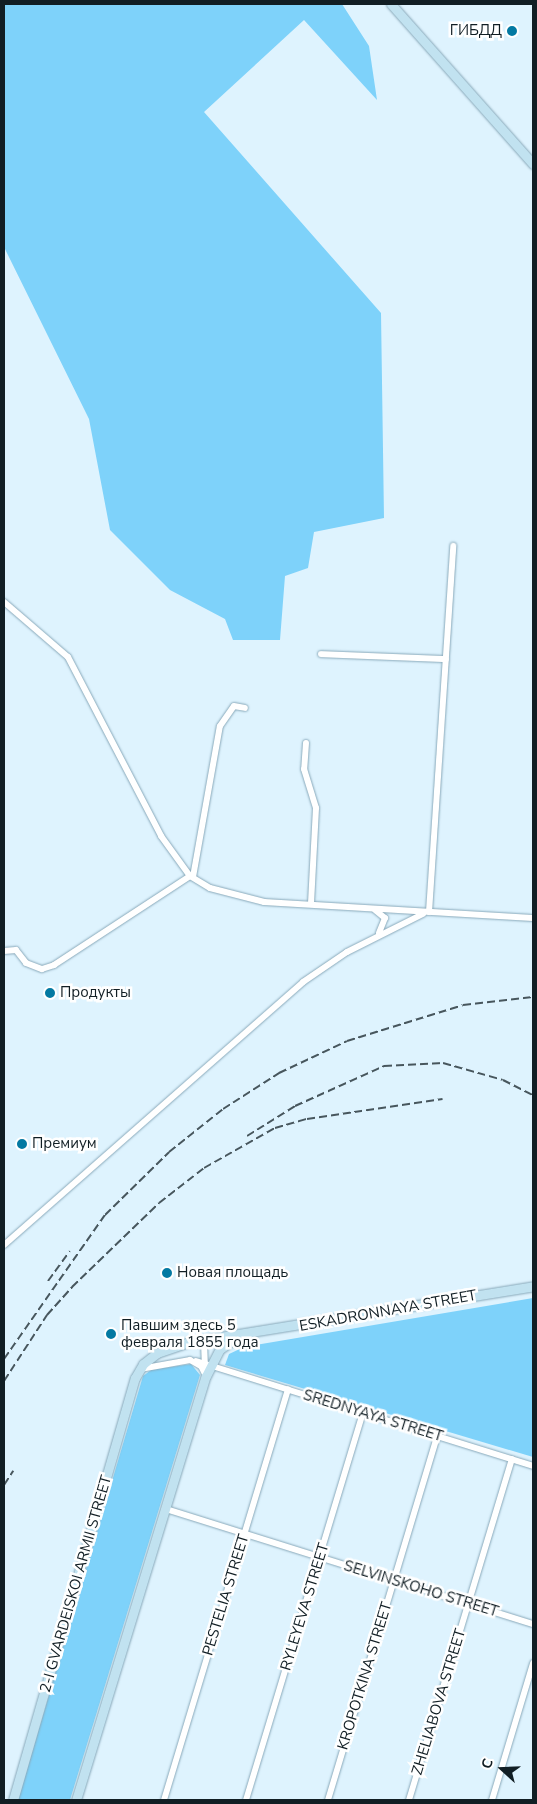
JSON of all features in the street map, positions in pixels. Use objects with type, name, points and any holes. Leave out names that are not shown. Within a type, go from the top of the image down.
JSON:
[{"type":"main road","points":[[391,4],[533,164]]},
{"type":"main road","name":"ESKADRONNAYA STREET","points":[[140,1369],[157,1353],[204,1340],[242,1336],[533,1286]]},
{"type":"main road","points":[[76,1800],[209,1364],[226,1343],[242,1336]]},
{"type":"main road","name":"2-I GVARDEISKOI ARMII STREET","points":[[14,1800],[140,1369]]},
{"type":"street","points":[[429,912],[453,546]]},
{"type":"street","points":[[4,602],[68,657],[161,836],[192,876],[210,888],[264,902],[533,918]]},
{"type":"street","points":[[321,654],[446,659]]},
{"type":"street","points":[[4,951],[16,950],[26,963],[42,969],[54,965],[192,876],[220,726],[234,706],[245,708]]},
{"type":"street","points":[[306,743],[304,769],[316,808],[310,904]]},
{"type":"street","points":[[370,908],[385,918],[378,934]]},
{"type":"street","points":[[4,1245],[240,1033],[303,982],[378,934],[429,912]]},
{"type":"street","points":[[204,1340],[209,1364]]},
{"type":"street","points":[[140,1369],[196,1361],[206,1376]]},
{"type":"street","name":"SREDNYAYA STREET","points":[[196,1361],[533,1466]]},
{"type":"street","name":"PESTELIA STREET","points":[[164,1800],[288,1389]]},
{"type":"street","name":"RYLEYEVA STREET","points":[[246,1800],[362,1413]]},
{"type":"street","name":"KROPOTKINA STREET","points":[[328,1800],[437,1436]]},
{"type":"street","name":"ZHELIABOVA STREET","points":[[409,1800],[512,1459]]},
{"type":"street","name":"SELVINSKOHO STREET","points":[[166,1509],[533,1624]]},
{"type":"street","points":[[492,1800],[533,1663]]},
{"type":"shaded area","points":[[4,4],[342,4],[369,46],[377,100],[304,20],[204,112],[381,313],[384,518],[314,532],[308,568],[285,576],[280,640],[233,640],[225,619],[170,590],[110,530],[89,419],[4,247]]},
{"type":"shaded area","points":[[533,1298],[533,1457],[225,1365],[229,1354],[244,1347]]},
{"type":"shaded area","points":[[191,1364],[200,1375],[70,1800],[18,1800],[143,1376],[151,1370]]},
{"type":"railway","points":[[4,1359],[105,1215],[169,1152],[223,1109],[279,1073],[347,1041],[463,1005],[533,997]]},
{"type":"railway","points":[[247,1136],[295,1106],[384,1066],[443,1063],[503,1080],[533,1095]]},
{"type":"railway","points":[[4,1381],[47,1315],[72,1287],[159,1203],[204,1168],[275,1128],[307,1119],[443,1099]]},
{"type":"railway","points":[[48,1281],[70,1251]]},
{"type":"railway","points":[[4,1485],[13,1471]]},
{"type":"place","name":"ГИБДД","points":[[512,31]]},
{"type":"place","name":"Продукты","points":[[50,993]]},
{"type":"place","name":"Премиум","points":[[22,1144]]},
{"type":"place","name":"Новая площадь","points":[[167,1273]]},
{"type":"place","name":"Павшим здесь 5 февраля 1855 года","points":[[111,1334]]}]
